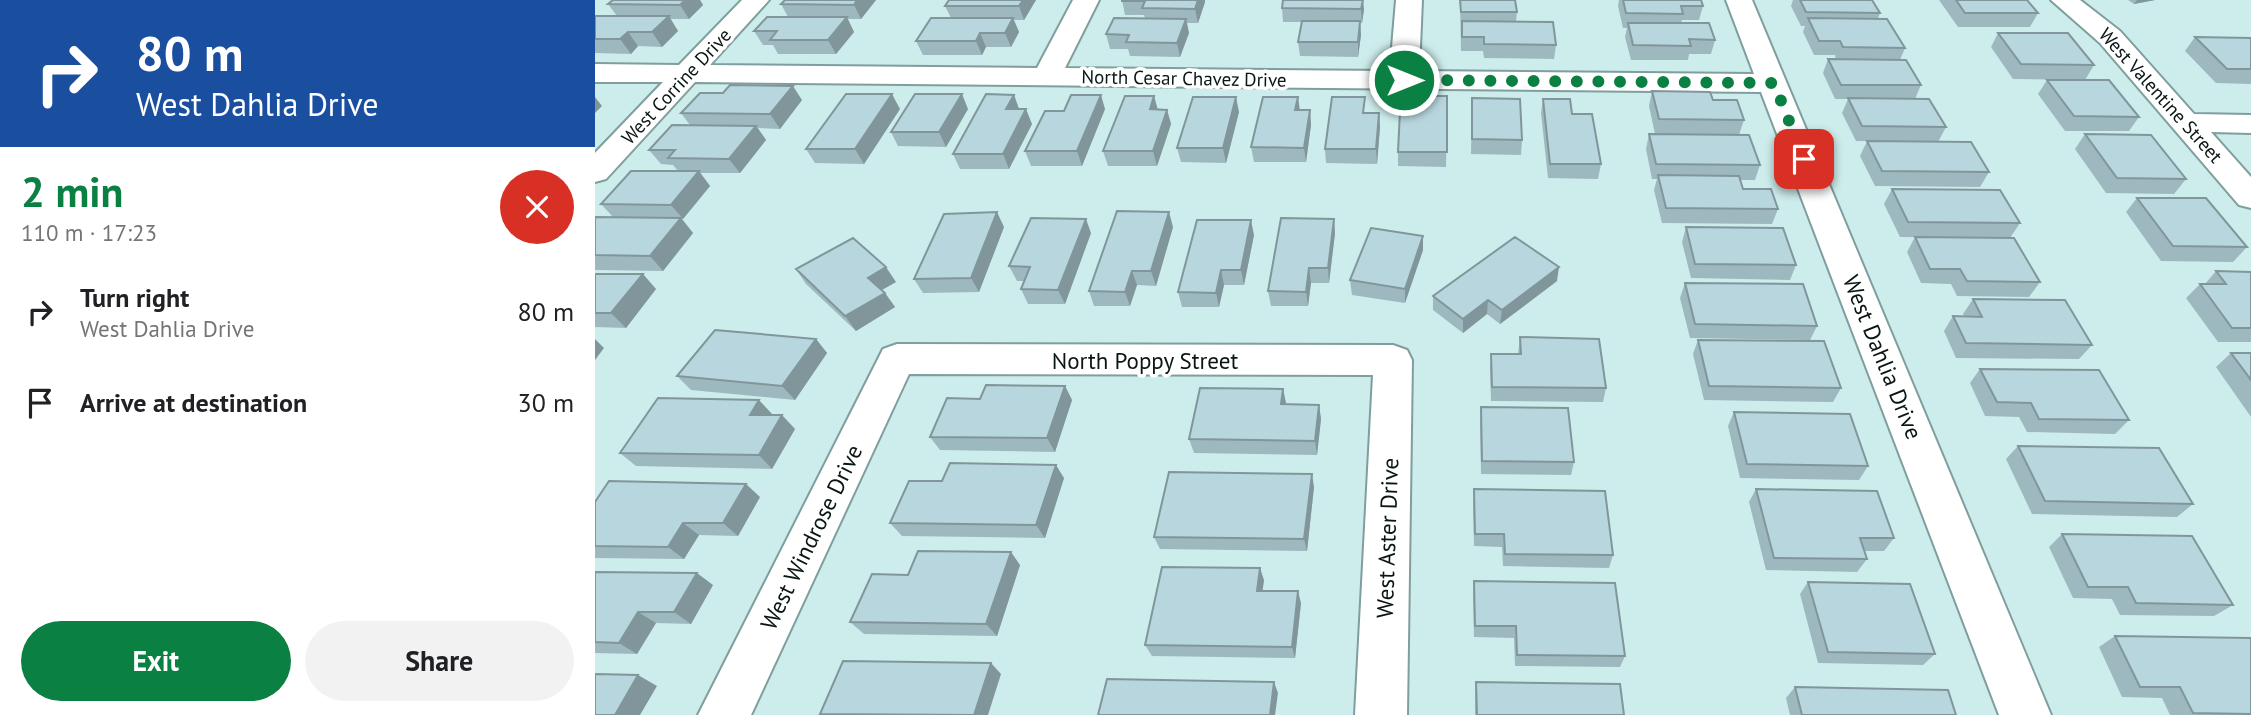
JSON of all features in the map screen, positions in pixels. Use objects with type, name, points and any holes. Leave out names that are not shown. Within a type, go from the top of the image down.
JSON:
[{"type":"street","name":"West Corrine Drive","points":[[595,172],[757,0]]},
{"type":"street","points":[[1047,77],[1086,0]]},
{"type":"street","points":[[1404,80],[1409,0]]},
{"type":"street","name":"West Dahlia Drive","points":[[1739,0],[2025,715]]},
{"type":"street","name":"West Valentine Street","points":[[2064,0],[2110,37],[2251,197]]},
{"type":"street","name":"North Cesar Chavez Drive","points":[[595,73],[1774,83]]},
{"type":"street","points":[[2185,123],[2251,124]]},
{"type":"street","name":"North Poppy Street","points":[[897,359],[1393,360]]},
{"type":"street","name":"West Windrose Drive","points":[[724,715],[897,359]]},
{"type":"street","name":"West Aster Drive","points":[[1381,715],[1393,360]]},
{"type":"building","points":[[613,0],[685,0],[680,5],[608,4]]},
{"type":"building","points":[[785,0],[857,0],[854,5],[781,4]]},
{"type":"building","points":[[949,0],[1023,0],[1019,6],[945,6]]},
{"type":"building","points":[[1122,0],[1198,0],[1195,9],[1142,8],[1145,1]]},
{"type":"building","points":[[1283,0],[1363,0],[1361,9],[1282,8]]},
{"type":"building","points":[[1460,0],[1515,0],[1517,12],[1461,12]]},
{"type":"building","points":[[1623,0],[1701,0],[1703,6],[1681,6],[1683,14],[1626,13]]},
{"type":"building","points":[[1800,0],[1872,0],[1880,13],[1806,12]]},
{"type":"building","points":[[1956,0],[2027,0],[2038,13],[1965,13]]},
{"type":"building","points":[[595,16],[669,16],[652,32],[628,32],[620,39],[595,39]]},
{"type":"building","points":[[767,17],[847,17],[828,40],[770,40],[777,31],[754,31]]},
{"type":"building","points":[[931,18],[1013,18],[1005,33],[980,33],[976,41],[916,41]]},
{"type":"building","points":[[1114,18],[1186,19],[1177,43],[1126,42],[1129,35],[1106,34]]},
{"type":"building","points":[[1808,18],[1887,19],[1905,48],[1843,47],[1840,41],[1819,41]]},
{"type":"building","points":[[1302,21],[1360,21],[1358,42],[1298,42]]},
{"type":"building","points":[[1462,21],[1553,22],[1556,45],[1484,44],[1484,37],[1462,37]]},
{"type":"building","points":[[1628,23],[1709,23],[1715,40],[1689,39],[1691,46],[1633,45]]},
{"type":"building","points":[[1998,33],[2068,33],[2094,65],[2021,64]]},
{"type":"building","points":[[2195,37],[2251,38],[2251,69],[2227,69]]},
{"type":"building","points":[[1828,59],[1906,60],[1921,85],[1841,85]]},
{"type":"building","points":[[2047,80],[2109,80],[2139,117],[2074,116]]},
{"type":"building","points":[[730,85],[793,86],[770,114],[681,113],[700,93],[723,93]]},
{"type":"building","points":[[1652,91],[1710,92],[1713,100],[1737,100],[1744,120],[1659,119]]},
{"type":"building","points":[[846,94],[892,94],[855,149],[806,149]]},
{"type":"building","points":[[915,94],[962,94],[939,132],[891,132]]},
{"type":"building","points":[[986,94],[1014,95],[1006,109],[1026,109],[1003,154],[953,154]]},
{"type":"building","points":[[1071,95],[1101,95],[1077,151],[1025,151],[1045,111],[1064,111]]},
{"type":"building","points":[[1125,96],[1154,96],[1150,109],[1167,110],[1153,151],[1103,151]]},
{"type":"building","points":[[1412,96],[1447,96],[1447,152],[1398,152],[1400,111],[1412,111]]},
{"type":"building","points":[[1193,97],[1236,97],[1223,148],[1177,148]]},
{"type":"building","points":[[1263,97],[1298,97],[1295,110],[1310,110],[1304,148],[1251,147]]},
{"type":"building","points":[[1332,97],[1365,97],[1363,113],[1379,113],[1376,149],[1325,149]]},
{"type":"building","points":[[1472,98],[1520,99],[1522,140],[1472,139]]},
{"type":"building","points":[[1848,98],[1929,99],[1946,127],[1862,126]]},
{"type":"building","points":[[1543,99],[1570,99],[1572,114],[1592,114],[1601,164],[1550,164]]},
{"type":"building","points":[[672,125],[756,126],[729,159],[668,158],[675,150],[649,150]]},
{"type":"building","points":[[1649,134],[1749,135],[1760,165],[1656,164]]},
{"type":"building","points":[[2085,134],[2151,135],[2186,179],[2117,178]]},
{"type":"building","points":[[1867,141],[1971,142],[1989,172],[1882,171]]},
{"type":"building","points":[[631,171],[699,171],[671,205],[601,204]]},
{"type":"building","points":[[1658,175],[1739,176],[1743,189],[1771,189],[1778,209],[1666,208]]},
{"type":"building","points":[[1892,189],[2000,190],[2020,223],[1908,222]]},
{"type":"building","points":[[2137,198],[2206,198],[2247,247],[2173,246]]},
{"type":"building","points":[[1117,211],[1169,212],[1151,271],[1132,271],[1125,292],[1089,291]]},
{"type":"building","points":[[997,212],[971,278],[914,279],[944,214]]},
{"type":"building","points":[[595,217],[681,218],[650,256],[595,255]]},
{"type":"building","points":[[1031,218],[1086,219],[1058,290],[1021,289],[1030,267],[1009,266]]},
{"type":"building","points":[[1281,218],[1334,219],[1328,268],[1309,268],[1306,292],[1268,291]]},
{"type":"building","points":[[1197,220],[1251,220],[1241,270],[1221,270],[1216,293],[1178,292]]},
{"type":"building","points":[[1686,227],[1783,228],[1796,265],[1695,264]]},
{"type":"building","points":[[1371,228],[1423,236],[1405,289],[1350,280]]},
{"type":"building","points":[[1515,237],[1559,267],[1502,310],[1488,300],[1463,319],[1433,296]]},
{"type":"building","points":[[1915,237],[2014,238],[2040,282],[1967,281],[1960,269],[1930,269]]},
{"type":"building","points":[[853,238],[886,267],[868,278],[885,293],[845,316],[796,269]]},
{"type":"building","points":[[2216,271],[2251,272],[2251,328],[2232,328],[2200,284],[2226,284]]},
{"type":"building","points":[[595,274],[643,274],[611,313],[595,313]]},
{"type":"building","points":[[1685,283],[1803,284],[1817,326],[1695,324]]},
{"type":"building","points":[[1973,299],[2065,300],[2092,345],[1966,343],[1953,316],[1982,317]]},
{"type":"building","points":[[715,330],[816,339],[782,386],[677,376]]},
{"type":"building","points":[[1520,337],[1599,339],[1606,388],[1492,387],[1491,354],[1521,354]]},
{"type":"building","points":[[1698,340],[1824,341],[1841,388],[1709,386]]},
{"type":"building","points":[[2231,353],[2251,353],[2251,380]]},
{"type":"building","points":[[1980,369],[2099,370],[2129,420],[2039,419],[2031,403],[1997,402]]},
{"type":"building","points":[[986,385],[1065,386],[1047,438],[930,437],[947,398],[980,399]]},
{"type":"building","points":[[1200,388],[1283,389],[1281,404],[1319,405],[1315,441],[1189,439]]},
{"type":"building","points":[[658,398],[759,400],[750,415],[782,415],[759,455],[620,453]]},
{"type":"building","points":[[1481,407],[1568,408],[1574,462],[1482,461]]},
{"type":"building","points":[[1734,412],[1850,414],[1868,466],[1747,464]]},
{"type":"building","points":[[2018,446],[2159,448],[2193,504],[2045,501]]},
{"type":"building","points":[[950,463],[1056,465],[1036,525],[890,523],[909,481],[942,481]]},
{"type":"building","points":[[1169,472],[1312,474],[1304,539],[1154,537]]},
{"type":"building","points":[[609,481],[746,484],[723,523],[683,523],[668,547],[595,546],[595,502]]},
{"type":"building","points":[[1474,489],[1605,491],[1613,555],[1505,554],[1504,534],[1475,534]]},
{"type":"building","points":[[1756,489],[1877,491],[1894,538],[1860,538],[1867,559],[1774,558]]},
{"type":"building","points":[[2062,534],[2192,536],[2233,605],[2136,603],[2128,587],[2088,587]]},
{"type":"building","points":[[918,551],[1011,552],[986,624],[850,622],[872,574],[908,575]]},
{"type":"building","points":[[1162,567],[1260,568],[1257,591],[1298,591],[1292,647],[1145,645]]},
{"type":"building","points":[[595,572],[697,573],[674,612],[638,612],[619,643],[595,642]]},
{"type":"building","points":[[1474,581],[1615,583],[1625,656],[1517,655],[1516,626],[1475,626]]},
{"type":"building","points":[[1808,582],[1910,584],[1935,654],[1828,652]]},
{"type":"building","points":[[2115,636],[2251,638],[2251,714],[2193,713],[2180,687],[2140,687]]},
{"type":"building","points":[[843,661],[991,663],[974,715],[820,714]]},
{"type":"building","points":[[595,674],[638,675],[615,715],[595,715]]},
{"type":"building","points":[[1107,679],[1274,682],[1270,715],[1098,715]]},
{"type":"building","points":[[1476,682],[1620,684],[1624,715],[1477,715]]},
{"type":"building","points":[[1795,687],[1948,690],[1956,715],[1802,715]]},
{"type":"route","points":[[1404,80],[1774,83],[1804,159]]}]
